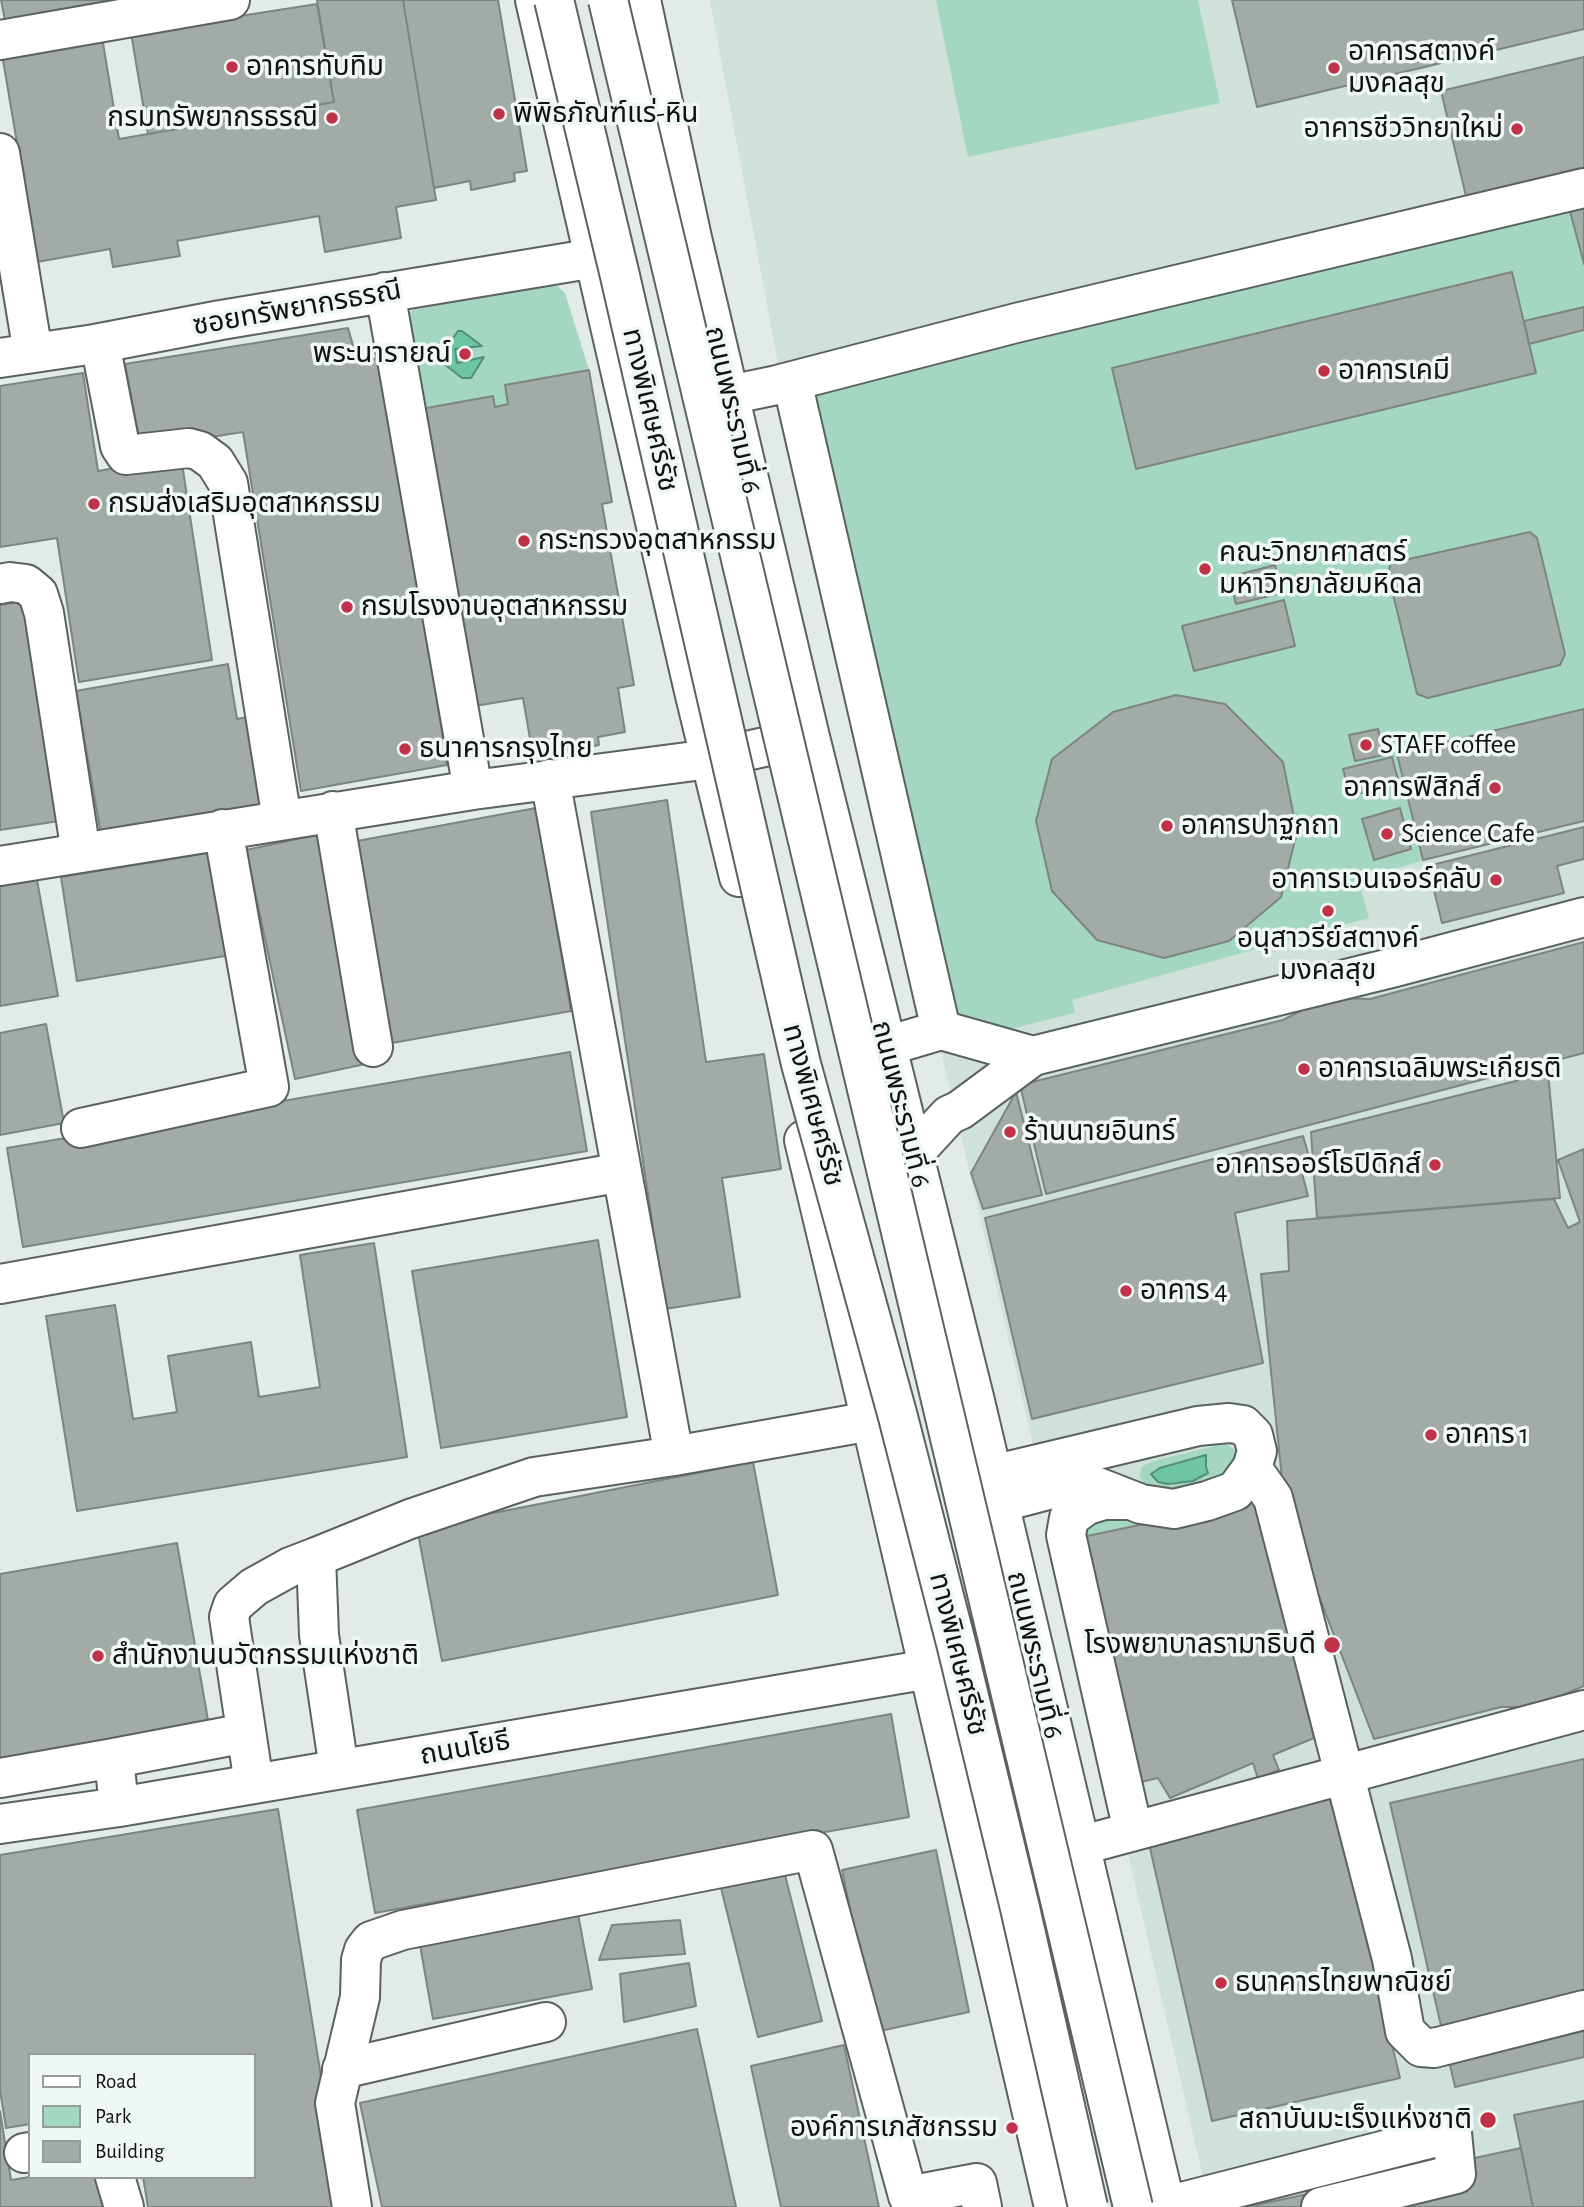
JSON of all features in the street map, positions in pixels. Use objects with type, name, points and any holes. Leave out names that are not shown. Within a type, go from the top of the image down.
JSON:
[{"type":"main road","points":[[0,40],[230,0]]},
{"type":"main road","points":[[535,0],[710,759],[872,1421],[1054,2207]]},
{"type":"main road","name":"ทางพิเศษศรีรัช","points":[[554,0],[801,1064],[957,1647],[1088,2207]]},
{"type":"main road","name":"ทางพิเศษศรีรัช","points":[[608,0],[1133,2207]]},
{"type":"main road","name":"ถนนพระรามที่ 6","points":[[641,0],[692,238],[810,737],[914,1154],[1166,2207]]},
{"type":"main road","points":[[0,153],[16,356]]},
{"type":"main road","points":[[729,395],[1016,323],[1584,188]]},
{"type":"main road","name":"ซอยทรัพยากรธรณี","points":[[16,356],[595,258]]},
{"type":"main road","points":[[386,292],[473,790]]},
{"type":"main road","points":[[100,343],[120,446],[126,455],[189,447],[201,451],[215,462],[228,483],[282,820]]},
{"type":"main road","points":[[792,381],[941,1030]]},
{"type":"main road","points":[[0,584],[26,584],[38,594],[44,613],[81,853]]},
{"type":"main road","points":[[0,866],[333,811],[710,759],[810,737]]},
{"type":"main road","points":[[550,779],[674,1456]]},
{"type":"main road","points":[[333,811],[373,1047]]},
{"type":"main road","points":[[82,1128],[269,1087],[223,829]]},
{"type":"main road","points":[[914,1154],[949,1115],[960,1110],[1032,1056],[1395,967],[1584,917]]},
{"type":"main road","points":[[887,1046],[941,1030],[1032,1056]]},
{"type":"main road","points":[[0,1284],[622,1172]]},
{"type":"main road","points":[[254,1784],[229,1617],[233,1605],[254,1587],[290,1567],[410,1520],[534,1477],[674,1456],[872,1421]]},
{"type":"main road","points":[[1228,1423],[1243,1425],[1253,1435],[1257,1451],[1252,1468],[1236,1490],[1207,1501],[1174,1508],[1142,1504],[1090,1484],[995,1489],[1115,1446],[1198,1426],[1228,1423]]},
{"type":"main road","points":[[1115,1446],[1108,1463],[1109,1480],[1126,1498]]},
{"type":"main road","points":[[1252,1468],[1273,1498],[1392,1959],[1405,2031],[1421,2048],[1434,2048],[1584,2010]]},
{"type":"main road","points":[[1126,1498],[1087,1505],[1069,1518],[1066,1535],[1133,1831]]},
{"type":"main road","points":[[316,1557],[319,1635],[339,1769]]},
{"type":"main road","name":"ถนนโยธี","points":[[0,1824],[119,1807],[929,1669]]},
{"type":"main road","points":[[1079,1846],[1584,1710]]},
{"type":"main road","points":[[0,1778],[246,1732]]},
{"type":"main road","points":[[114,1758],[119,1807]]},
{"type":"main road","points":[[352,2207],[335,2102],[360,1997],[361,1960],[371,1941],[417,1927],[813,1850],[910,2201],[977,2183],[982,2207]]},
{"type":"main road","points":[[342,2069],[546,2022]]},
{"type":"main road","points":[[1166,2207],[1452,2133],[1456,2174],[1321,2207]]},
{"type":"main road","points":[[116,2179],[124,2207]]},
{"type":"shaded area","name":"คณะวิทยาศาสตร์ มหาวิทยาลัยมหิดล","points":[[710,0],[1584,0],[1584,2207],[1210,2207],[980,1216],[778,363]]},
{"type":"shaded area","points":[[458,331],[462,331],[482,346],[455,349],[457,363],[484,357],[471,378],[462,378],[443,363],[440,357]]},
{"type":"shaded area","points":[[1206,1455],[1208,1473],[1193,1481],[1168,1484],[1158,1482],[1151,1474],[1160,1468]]},
{"type":"green space","points":[[936,0],[1198,0],[1220,103],[968,157]]},
{"type":"green space","points":[[1569,207],[1584,264],[1584,709],[1397,754],[1428,859],[1358,880],[1369,918],[1072,1000],[1075,1013],[938,1047],[785,393]],"holes":[[[1538,572],[1558,657],[1422,698],[1395,609]]]},
{"type":"green space","points":[[554,283],[565,293],[589,370],[505,385],[508,404],[495,407],[492,396],[416,410],[403,323],[412,310]]},
{"type":"green space","points":[[1228,1445],[1236,1451],[1239,1470],[1190,1495],[1149,1489],[1140,1478],[1141,1467],[1153,1461]],"holes":[[[1205,1455],[1208,1473],[1193,1481],[1168,1484],[1174,1463]]]},
{"type":"green space","points":[[1086,1516],[1165,1519],[1078,1538]]},
{"type":"building","points":[[1,0],[179,0],[7,31]]},
{"type":"building","name":"กรมทรัพยากรธรณี","points":[[317,0],[403,0],[436,200],[396,207],[401,238],[325,252],[319,216],[177,241],[180,256],[113,267],[110,249],[37,262],[1,48],[101,31],[119,139],[334,102]]},
{"type":"building","points":[[403,0],[498,0],[527,171],[514,173],[515,181],[471,190],[470,181],[434,188]]},
{"type":"building","name":"อาคารสตางค์ มงคลสุข","points":[[1232,0],[1584,0],[1584,29],[1257,107]]},
{"type":"building","name":"อาคารทับทิม","points":[[317,4],[334,102],[148,134],[131,33]]},
{"type":"building","name":"อาคารชีววิทยาใหม่","points":[[1584,57],[1584,168],[1466,196],[1441,91]]},
{"type":"building","points":[[1584,168],[1584,264],[1560,173]]},
{"type":"building","name":"อาคารเคมี","points":[[1512,272],[1536,373],[1136,469],[1112,368]]},
{"type":"building","points":[[1584,307],[1584,330],[1529,344],[1524,321]]},
{"type":"building","name":"กรมโรงงานอุตสาหกรรม","points":[[348,328],[358,363],[385,356],[447,765],[301,791],[243,432],[141,448],[125,364]]},
{"type":"building","name":"กระทรวงอุตสาหกรรม","points":[[589,370],[612,502],[602,504],[634,685],[618,688],[625,732],[598,737],[599,745],[533,756],[523,698],[475,706],[416,410],[493,396],[495,407],[508,404],[505,385]]},
{"type":"building","name":"กรมส่งเสริมอุตสาหกรรม","points":[[83,373],[98,471],[181,457],[212,660],[79,682],[57,538],[0,547],[0,386]]},
{"type":"building","points":[[1530,532],[1537,538],[1565,654],[1560,665],[1428,698],[1417,694],[1388,573],[1391,563]]},
{"type":"building","points":[[1275,565],[1282,593],[1236,604],[1229,577]]},
{"type":"building","points":[[1284,600],[1295,646],[1194,671],[1182,626]]},
{"type":"building","points":[[26,601],[59,821],[0,830],[0,605]]},
{"type":"building","points":[[228,664],[237,719],[247,717],[262,807],[101,835],[76,691]]},
{"type":"building","name":"อาคารปาฐกถา","points":[[1176,695],[1225,704],[1283,762],[1297,832],[1281,897],[1229,941],[1164,958],[1097,940],[1052,891],[1036,821],[1052,759],[1113,712]]},
{"type":"building","name":"อาคารฟิสิกส์","points":[[1584,709],[1584,821],[1423,860],[1397,754]]},
{"type":"building","name":"STAFF coffee","points":[[1378,729],[1384,755],[1355,761],[1349,735]]},
{"type":"building","points":[[1392,757],[1399,783],[1350,796],[1343,769]]},
{"type":"building","points":[[667,800],[706,1062],[764,1054],[781,1169],[722,1178],[740,1297],[665,1309],[591,812]]},
{"type":"building","points":[[536,808],[571,1011],[392,1043],[357,841]]},
{"type":"building","name":"Science Cafe","points":[[1400,808],[1411,849],[1374,860],[1362,819]]},
{"type":"building","name":"อาคารเวนเจอร์คลับ","points":[[1584,827],[1584,859],[1557,866],[1564,893],[1442,923],[1428,866]]},
{"type":"building","points":[[320,834],[370,1063],[295,1079],[246,850]]},
{"type":"building","points":[[214,852],[231,955],[77,981],[61,877]]},
{"type":"building","points":[[37,880],[58,996],[0,1006],[0,886]]},
{"type":"building","name":"อาคารเฉลิมพระเกียรติ","points":[[1584,942],[1584,1053],[1046,1194],[1020,1085],[1283,1020],[1326,998],[1370,999]]},
{"type":"building","points":[[46,1024],[64,1123],[0,1135],[0,1033]]},
{"type":"building","points":[[570,1052],[587,1151],[23,1247],[7,1148]]},
{"type":"building","name":"อาคารออร์โธปิดิกส์","points":[[1548,1073],[1560,1198],[1317,1218],[1311,1132]]},
{"type":"building","name":"ร้านนายอินทร์","points":[[1016,1092],[1042,1195],[983,1209],[971,1173]]},
{"type":"building","name":"อาคาร 4","points":[[1303,1136],[1313,1170],[1302,1173],[1308,1196],[1235,1213],[1263,1363],[1032,1419],[985,1218]]},
{"type":"building","name":"อาคาร 1","points":[[1584,1149],[1584,1686],[1535,1707],[1501,1707],[1374,1739],[1285,1508],[1261,1274],[1289,1271],[1287,1221],[1554,1199],[1568,1228],[1580,1222],[1558,1160]]},
{"type":"building","points":[[598,1240],[627,1417],[441,1448],[412,1271]]},
{"type":"building","points":[[374,1243],[407,1457],[77,1511],[46,1316],[115,1305],[133,1419],[177,1412],[168,1356],[251,1342],[259,1397],[320,1387],[300,1255]]},
{"type":"building","points":[[753,1462],[778,1595],[442,1661],[417,1528]]},
{"type":"building","points":[[1257,1500],[1314,1738],[1273,1755],[1279,1770],[1258,1779],[1253,1763],[1170,1798],[1158,1778],[1132,1784],[1078,1538]]},
{"type":"building","name":"สำนักงานนวัตกรรมแห่งชาติ","points":[[177,1543],[211,1737],[3,1775],[0,1757],[0,1574]]},
{"type":"building","points":[[891,1714],[909,1817],[375,1913],[357,1810]]},
{"type":"building","points":[[1584,1759],[1584,2057],[1455,2087],[1390,1803]]},
{"type":"building","points":[[1327,1776],[1400,2078],[1212,2121],[1145,1826]]},
{"type":"building","points":[[278,1809],[342,2207],[148,2207],[143,2179],[256,2179],[256,2053],[28,2053],[28,2124],[6,2128],[0,2090],[0,1855]]},
{"type":"building","points":[[936,1850],[969,2012],[875,2032],[842,1870]]},
{"type":"building","points":[[784,1871],[822,2021],[758,2037],[721,1888]]},
{"type":"building","points":[[578,1914],[592,1989],[433,2019],[420,1945]]},
{"type":"building","points":[[680,1920],[685,1954],[599,1960],[612,1925]]},
{"type":"building","points":[[689,1963],[696,2006],[624,2022],[620,1974]]},
{"type":"building","points":[[697,2029],[736,2207],[382,2207],[360,2103]]},
{"type":"building","points":[[844,2045],[879,2207],[781,2207],[751,2066]]},
{"type":"building","points":[[1584,2101],[1584,2207],[1533,2207],[1514,2115]]},
{"type":"building","points":[[0,2111],[11,2180],[28,2177],[106,2179],[111,2207],[0,2207]]},
{"type":"building","points":[[1521,2148],[1533,2207],[1247,2207]]},
{"type":"place","name":"อาคารทับทิม","points":[[232,67]]},
{"type":"place","name":"อาคารสตางค์ มงคลสุข","points":[[1334,68]]},
{"type":"place","name":"พิพิธภัณฑ์แร่-หิน","points":[[499,114]]},
{"type":"place","name":"กรมทรัพยากรธรณี","points":[[332,118]]},
{"type":"place","name":"อาคารชีววิทยาใหม่","points":[[1517,129]]},
{"type":"place","name":"พระนารายณ์","points":[[465,354]]},
{"type":"place","name":"อาคารเคมี","points":[[1324,371]]},
{"type":"place","name":"กรมส่งเสริมอุตสาหกรรม","points":[[94,504]]},
{"type":"place","name":"กระทรวงอุตสาหกรรม","points":[[524,541]]},
{"type":"place","name":"คณะวิทยาศาสตร์ มหาวิทยาลัยมหิดล","points":[[1205,569]]},
{"type":"place","name":"กรมโรงงานอุตสาหกรรม","points":[[347,607]]},
{"type":"place","name":"STAFF coffee","points":[[1366,745]]},
{"type":"place","name":"ธนาคารกรุงไทย","points":[[405,749]]},
{"type":"place","name":"อาคารฟิสิกส์","points":[[1495,788]]},
{"type":"place","name":"อาคารปาฐกถา","points":[[1167,826]]},
{"type":"place","name":"Science Cafe","points":[[1387,834]]},
{"type":"place","name":"อาคารเวนเจอร์คลับ","points":[[1496,880]]},
{"type":"place","name":"อนุสาวรีย์สตางค์ มงคลสุข","points":[[1328,911]]},
{"type":"place","name":"อาคารเฉลิมพระเกียรติ","points":[[1304,1069]]},
{"type":"place","name":"ร้านนายอินทร์","points":[[1010,1132]]},
{"type":"place","name":"อาคารออร์โธปิดิกส์","points":[[1435,1165]]},
{"type":"place","name":"อาคาร 4","points":[[1126,1291]]},
{"type":"place","name":"อาคาร 1","points":[[1431,1435]]},
{"type":"place","name":"โรงพยาบาลรามาธิบดี","points":[[1332,1645]]},
{"type":"place","name":"สำนักงานนวัตกรรมแห่งชาติ","points":[[98,1656]]},
{"type":"place","name":"ธนาคารไทยพาณิชย์","points":[[1221,1983]]},
{"type":"place","name":"สถาบันมะเร็งแห่งชาติ","points":[[1488,2120]]},
{"type":"place","name":"องค์การเภสัชกรรม","points":[[1012,2128]]}]
